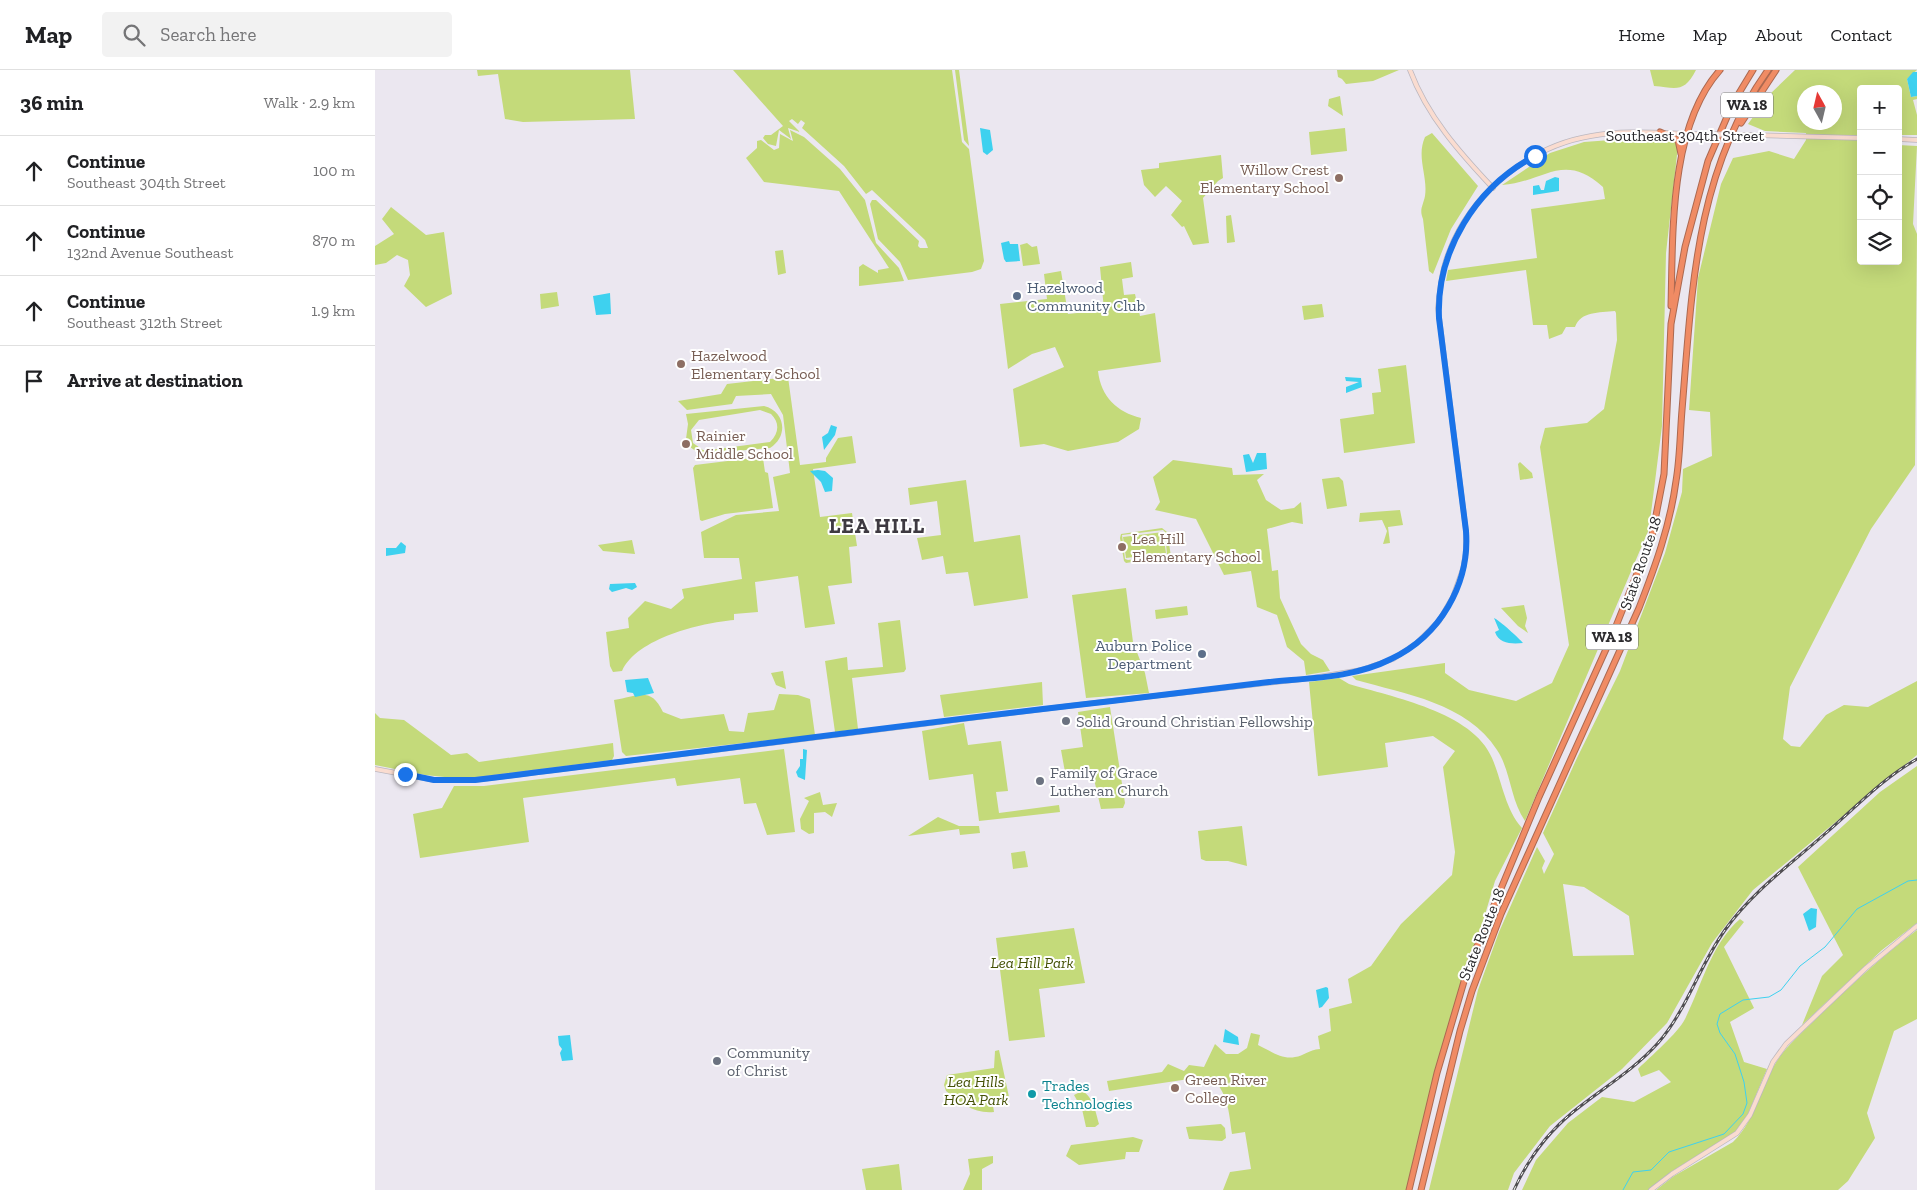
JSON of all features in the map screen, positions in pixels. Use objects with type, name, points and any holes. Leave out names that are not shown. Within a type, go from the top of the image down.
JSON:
[{"type":"highway","points":[[1671,324],[1675,201],[1681,156],[1696,108],[1712,79],[1720,70]]},
{"type":"highway","name":"State Route 18","points":[[1409,1190],[1437,1073],[1468,968],[1539,797],[1612,636],[1652,536],[1664,474],[1671,324],[1685,247],[1707,161],[1733,103],[1753,70]]},
{"type":"highway","name":"State Route 18","points":[[1421,1190],[1460,1031],[1472,991],[1501,914],[1639,608],[1659,558],[1677,481],[1690,299],[1703,220],[1728,142],[1745,108],[1768,70]]},
{"type":"highway","points":[[1728,142],[1776,70]]},
{"type":"highway","points":[[1660,132],[1678,140],[1681,156]]},
{"type":"main road","points":[[1410,70],[1423,98],[1439,124],[1493,188]]},
{"type":"main road","name":"Southeast 304th Street","points":[[375,769],[439,780],[475,780],[1081,704],[1319,677],[1361,670],[1384,663],[1402,654],[1429,632],[1439,621],[1453,597],[1463,569],[1467,541],[1440,330],[1440,288],[1449,250],[1479,201],[1511,171],[1531,158],[1568,141],[1609,133],[1660,132],[1857,138]]},
{"type":"main road","points":[[1902,139],[1917,140]]},
{"type":"main road","points":[[1651,1190],[1672,1174],[1737,1134],[1750,1115],[1773,1062],[1786,1044],[1866,968],[1917,926]]},
{"type":"green space","points":[[477,70],[630,70],[635,119],[523,122],[505,119],[498,74],[478,76]]},
{"type":"green space","points":[[733,70],[952,70],[962,142],[969,149],[984,261],[981,269],[972,272],[908,280],[900,262],[878,239],[870,204],[872,200],[876,200],[919,241],[918,246],[920,248],[928,248],[925,240],[872,190],[866,194],[844,166],[802,128],[805,123],[801,120],[798,124],[792,119],[789,121],[800,132],[788,128],[791,139],[779,130],[776,146],[768,144],[763,138],[765,135],[771,135],[783,126]]},
{"type":"green space","points":[[955,70],[959,70],[969,146],[964,140]]},
{"type":"green space","points":[[1337,70],[1399,70],[1373,81],[1346,84],[1338,77]]},
{"type":"green space","points":[[1650,70],[1696,70],[1684,86],[1674,88],[1654,86]]},
{"type":"green space","points":[[1795,70],[1917,70],[1907,79],[1911,97],[1917,96],[1917,99],[1913,100],[1917,115],[1917,135],[1902,135],[1902,85],[1857,85],[1857,265],[1902,265],[1902,145],[1917,146],[1913,224],[1917,234],[1915,465],[1871,529],[1790,687],[1783,739],[1791,746],[1800,747],[1826,715],[1844,705],[1868,707],[1917,681],[1917,755],[1753,890],[1712,943],[1667,1023],[1622,1069],[1550,1126],[1514,1173],[1508,1190],[1429,1190],[1478,990],[1499,932],[1537,847],[1545,861],[1542,868],[1544,874],[1554,854],[1543,833],[1620,671],[1665,553],[1682,492],[1683,469],[1712,456],[1710,412],[1689,410],[1698,278],[1721,184],[1733,158],[1769,151],[1794,159],[1806,140],[1806,133],[1765,131],[1748,124],[1770,94]],"holes":[[[1563,884],[1584,887],[1629,916],[1634,955],[1573,956]]]},
{"type":"green space","points":[[1340,96],[1343,116],[1328,106],[1329,99]]},
{"type":"green space","points":[[1345,128],[1347,151],[1311,155],[1309,132]]},
{"type":"green space","points":[[790,130],[804,137],[840,169],[865,200],[876,243],[899,268],[904,281],[859,286],[859,267],[863,264],[878,273],[878,270],[889,268],[839,191],[764,182],[746,158],[757,148],[757,141],[761,140],[774,150],[779,148],[780,134],[793,141]]},
{"type":"green space","points":[[1432,133],[1478,186],[1451,229],[1433,274],[1429,271],[1421,213],[1425,196],[1422,159],[1423,144],[1425,137]]},
{"type":"green space","points":[[1638,138],[1674,139],[1678,146],[1666,253],[1662,426],[1649,529],[1525,821],[1516,804],[1502,758],[1484,734],[1469,721],[1434,703],[1356,680],[1352,676],[1445,663],[1445,673],[1469,690],[1516,701],[1552,683],[1569,645],[1540,447],[1545,428],[1587,423],[1604,409],[1617,340],[1616,313],[1615,311],[1586,315],[1575,327],[1566,327],[1562,334],[1549,339],[1547,325],[1533,325],[1526,270],[1446,281],[1448,270],[1537,258],[1531,209],[1605,199],[1603,187],[1589,176],[1576,171],[1554,171],[1517,183],[1502,185],[1550,153],[1584,142]]},
{"type":"green space","points":[[1221,155],[1223,178],[1203,198],[1209,243],[1193,245],[1184,226],[1182,227],[1171,215],[1182,201],[1166,186],[1155,197],[1144,185],[1141,170],[1159,168],[1159,163]]},
{"type":"green space","points":[[391,207],[426,235],[444,232],[452,294],[426,307],[404,286],[410,275],[408,260],[397,255],[386,263],[375,265],[375,246],[394,234],[382,219]]},
{"type":"green space","points":[[1231,215],[1235,242],[1227,243],[1226,216]]},
{"type":"green space","points":[[1027,243],[1032,247],[1037,246],[1040,264],[1023,266],[1020,245]]},
{"type":"green space","points":[[783,250],[786,273],[778,275],[775,251]]},
{"type":"green space","points":[[1131,262],[1133,277],[1122,279],[1124,295],[1135,294],[1140,316],[1155,313],[1161,362],[1098,371],[1103,388],[1112,402],[1125,412],[1141,418],[1139,429],[1118,442],[1068,451],[1044,444],[1020,447],[1013,389],[1064,367],[1055,347],[1032,354],[1008,369],[1000,304],[1047,299],[1044,274],[1061,271],[1068,314],[1104,310],[1100,267]]},
{"type":"green space","points":[[557,292],[559,306],[541,309],[540,294]]},
{"type":"green space","points":[[1322,304],[1324,317],[1304,320],[1302,306]]},
{"type":"green space","points":[[1406,365],[1415,443],[1344,453],[1340,419],[1374,414],[1372,393],[1381,392],[1378,369]]},
{"type":"green space","points":[[788,377],[800,465],[826,462],[826,458],[838,438],[852,436],[856,463],[813,469],[820,517],[852,513],[857,546],[849,547],[852,583],[828,586],[835,624],[805,628],[798,576],[755,582],[758,612],[734,614],[734,620],[671,634],[641,650],[630,659],[622,671],[613,672],[610,666],[606,632],[629,628],[628,618],[645,601],[671,609],[684,598],[682,589],[742,579],[739,558],[704,558],[701,532],[736,515],[779,511],[773,477],[790,473],[783,415],[771,394],[736,396],[732,404],[687,410],[678,401],[721,394],[727,384]]},
{"type":"green space","points":[[764,406],[771,409],[780,418],[782,431],[776,443],[770,448],[700,454],[690,447],[686,439],[688,424],[686,414]],"holes":[[[760,410],[771,414],[776,421],[777,432],[770,442],[710,450],[703,450],[693,443],[691,430],[699,420]]]},
{"type":"green space","points":[[763,458],[765,472],[768,473],[773,508],[725,514],[700,520],[693,468],[695,465]]},
{"type":"green space","points":[[1173,460],[1232,468],[1233,475],[1264,474],[1257,480],[1266,500],[1281,510],[1294,508],[1301,502],[1303,524],[1292,522],[1267,529],[1272,571],[1278,570],[1280,598],[1301,644],[1311,654],[1323,660],[1330,671],[1306,675],[1304,661],[1287,647],[1277,615],[1257,607],[1251,571],[1224,575],[1196,519],[1155,510],[1160,502],[1153,477]]},
{"type":"green space","points":[[1520,462],[1532,473],[1533,478],[1520,480],[1518,464]]},
{"type":"green space","points":[[1339,477],[1343,481],[1347,506],[1327,509],[1322,479]]},
{"type":"green space","points":[[966,480],[974,542],[1020,535],[1028,598],[974,606],[968,572],[946,574],[943,556],[922,560],[917,538],[941,535],[937,501],[910,505],[908,488]]},
{"type":"green space","points":[[1400,510],[1403,525],[1388,527],[1390,543],[1383,544],[1387,531],[1382,520],[1359,522],[1360,513]]},
{"type":"green space","points":[[1162,528],[1167,532],[1171,556],[1126,563],[1124,561],[1120,538],[1121,534]],"holes":[[[1163,530],[1165,532],[1167,555],[1125,559],[1122,535]]]},
{"type":"green space","points":[[1163,532],[1166,553],[1126,558],[1123,537]]},
{"type":"green space","points":[[632,540],[635,554],[603,551],[598,545]]},
{"type":"green space","points":[[1126,588],[1133,642],[1145,673],[1149,693],[1086,698],[1072,595]]},
{"type":"green space","points":[[1524,605],[1527,618],[1525,626],[1528,633],[1518,626],[1501,608]]},
{"type":"green space","points":[[1187,606],[1188,615],[1156,619],[1155,610]]},
{"type":"green space","points":[[900,620],[906,669],[904,672],[852,678],[858,729],[835,732],[825,661],[847,657],[848,670],[883,667],[878,623]]},
{"type":"green space","points":[[783,671],[786,689],[776,685],[771,673]]},
{"type":"green space","points":[[1339,678],[1349,684],[1429,709],[1450,718],[1468,729],[1482,742],[1492,758],[1508,804],[1522,828],[1495,881],[1416,1147],[1407,1190],[1223,1190],[1230,1172],[1251,1169],[1245,1132],[1232,1134],[1224,1095],[1209,1076],[1109,1091],[1107,1081],[1162,1072],[1168,1064],[1184,1071],[1189,1065],[1204,1067],[1215,1044],[1226,1054],[1238,1054],[1247,1048],[1251,1033],[1260,1035],[1258,1045],[1285,1057],[1290,1058],[1320,1049],[1318,1036],[1331,1031],[1329,1009],[1352,1003],[1348,979],[1371,966],[1401,924],[1452,875],[1455,852],[1443,767],[1455,751],[1433,736],[1385,743],[1388,767],[1318,776],[1309,682]]},
{"type":"green space","points":[[1042,682],[1043,705],[944,717],[940,695]]},
{"type":"green space","points":[[779,694],[798,695],[810,699],[815,735],[626,756],[622,752],[614,700],[637,695],[649,696],[654,699],[663,712],[681,719],[724,714],[729,731],[744,732],[748,713],[774,710]]},
{"type":"green space","points":[[1110,707],[1125,803],[1123,808],[1101,809],[1093,775],[1086,769],[1065,772],[1061,750],[1083,747],[1078,712]]},
{"type":"green space","points":[[375,713],[380,718],[404,720],[451,755],[467,753],[479,762],[613,743],[614,756],[612,760],[464,779],[425,775],[375,765]]},
{"type":"green space","points":[[964,723],[968,745],[1001,741],[1008,791],[996,792],[999,813],[1059,805],[1060,812],[979,821],[973,774],[929,780],[922,731]]},
{"type":"green space","points":[[784,749],[795,832],[767,835],[756,803],[744,804],[740,778],[677,786],[675,778],[523,798],[529,842],[420,858],[413,814],[442,808],[454,786],[484,786]]},
{"type":"green space","points":[[1917,766],[1917,923],[1882,950],[1802,1025],[1822,976],[1843,955],[1798,867],[1880,792]]},
{"type":"green space","points":[[820,792],[823,805],[837,803],[832,817],[825,812],[814,813],[814,833],[809,834],[801,829],[800,819],[809,801],[804,798]]},
{"type":"green space","points":[[938,817],[959,826],[979,826],[980,833],[960,835],[959,829],[908,836]]},
{"type":"green space","points":[[1242,826],[1247,866],[1228,861],[1206,861],[1201,859],[1198,831]]},
{"type":"green space","points":[[1025,851],[1028,867],[1013,869],[1011,853]]},
{"type":"green space","points":[[1740,919],[1744,922],[1724,947],[1754,1008],[1730,1022],[1744,1062],[1767,1069],[1748,1114],[1735,1132],[1671,1172],[1648,1190],[1522,1190],[1536,1160],[1568,1123],[1602,1097],[1634,1102],[1671,1082],[1659,1070],[1641,1077],[1638,1069],[1681,1025],[1714,953],[1730,929]]},
{"type":"green space","name":"Lea Hill Park","points":[[1074,928],[1085,983],[1039,989],[1045,1037],[1009,1041],[996,938]]},
{"type":"green space","points":[[1917,930],[1917,1019],[1894,1031],[1867,1113],[1875,1138],[1848,1181],[1838,1190],[1656,1190],[1674,1176],[1733,1142],[1748,1122],[1774,1065],[1785,1050],[1854,982]]},
{"type":"green space","name":"Lea Hills HOA Park","points":[[999,1050],[1009,1097],[992,1099],[994,1112],[974,1109],[946,1091],[944,1085],[947,1075],[994,1068],[995,1051]]},
{"type":"green space","points":[[1082,1091],[1086,1093],[1093,1105],[1099,1124],[1095,1127],[1086,1127],[1082,1109],[1074,1095]]},
{"type":"green space","points":[[1221,1124],[1225,1128],[1226,1138],[1222,1141],[1189,1139],[1186,1127]]},
{"type":"green space","points":[[1133,1137],[1143,1140],[1139,1152],[1126,1152],[1125,1159],[1079,1165],[1066,1156],[1071,1145]]},
{"type":"green space","points":[[993,1156],[993,1163],[982,1169],[982,1190],[963,1190],[970,1174],[968,1159]]},
{"type":"green space","points":[[899,1164],[902,1190],[866,1190],[862,1169]]},
{"type":"water","points":[[1913,72],[1917,72],[1917,96],[1911,97],[1907,79]]},
{"type":"water","points":[[980,128],[990,130],[993,150],[987,155],[983,152]]},
{"type":"water","points":[[1555,177],[1559,178],[1559,191],[1533,195],[1533,186],[1539,185],[1541,190],[1544,190],[1546,181]]},
{"type":"water","points":[[1009,241],[1010,244],[1018,244],[1020,261],[1006,262],[1004,259],[1001,243]]},
{"type":"water","points":[[610,293],[611,314],[596,315],[593,296]]},
{"type":"water","points":[[1345,377],[1361,378],[1362,387],[1346,393],[1346,387],[1359,382],[1346,381]]},
{"type":"water","points":[[831,425],[837,427],[835,435],[824,450],[822,437],[828,433]]},
{"type":"water","points":[[1257,453],[1266,453],[1267,469],[1246,472],[1243,455],[1249,454],[1253,463]]},
{"type":"water","points":[[810,471],[825,471],[833,478],[832,491],[825,492],[821,482]]},
{"type":"water","points":[[401,542],[406,546],[405,553],[386,556],[386,548],[396,548]]},
{"type":"water","points":[[635,583],[637,587],[632,590],[626,588],[612,592],[609,589],[610,584]]},
{"type":"water","points":[[1494,618],[1523,643],[1510,643],[1500,639],[1495,632],[1499,630]]},
{"type":"water","points":[[648,678],[654,693],[635,697],[633,693],[627,692],[625,680]]},
{"type":"water","points":[[803,749],[807,750],[805,780],[798,777],[796,772],[800,766],[800,759],[803,759]]},
{"type":"water","points":[[1811,908],[1817,909],[1816,927],[1809,931],[1803,914]]},
{"type":"water","points":[[1328,988],[1329,998],[1319,1008],[1316,990]]},
{"type":"water","points":[[1225,1029],[1238,1037],[1239,1045],[1223,1042]]},
{"type":"water","points":[[570,1035],[573,1060],[562,1061],[560,1053],[562,1049],[559,1045],[558,1036]]},
{"type":"waterway","points":[[1623,1190],[1633,1172],[1651,1170],[1669,1152],[1724,1134],[1743,1114],[1747,1103],[1744,1082],[1735,1054],[1720,1033],[1717,1024],[1720,1014],[1743,1000],[1769,997],[1781,990],[1800,966],[1825,947],[1857,909],[1908,881],[1917,880]]},
{"type":"railway","points":[[1514,1190],[1532,1157],[1554,1129],[1638,1062],[1658,1043],[1677,1016],[1716,944],[1747,903],[1870,794],[1893,775],[1917,759]]},
{"type":"place","name":"Willow Crest Elementary School","points":[[1339,178]]},
{"type":"place","name":"Hazelwood Community Club","points":[[1017,296]]},
{"type":"place","name":"Hazelwood Elementary School","points":[[681,364]]},
{"type":"place","name":"Rainier Middle School","points":[[686,444]]},
{"type":"place","name":"Lea Hill Elementary School","points":[[1122,547]]},
{"type":"place","name":"Auburn Police Department","points":[[1202,654]]},
{"type":"place","name":"Solid Ground Christian Fellowship","points":[[1066,721]]},
{"type":"place","name":"Family of Grace Lutheran Church","points":[[1040,781]]},
{"type":"place","name":"Community of Christ","points":[[717,1061]]},
{"type":"place","name":"Green River College","points":[[1175,1088]]},
{"type":"place","name":"Trades Technologies","points":[[1032,1094]]},
{"type":"district","name":"LEA HILL","points":[[877,526]]},
{"type":"route","points":[[405,774],[434,780],[475,780],[1081,704],[1343,674],[1373,667],[1393,659],[1417,643],[1447,610],[1459,583],[1466,552],[1466,531],[1438,308],[1445,263],[1458,233],[1479,201],[1511,171],[1535,156]]}]
